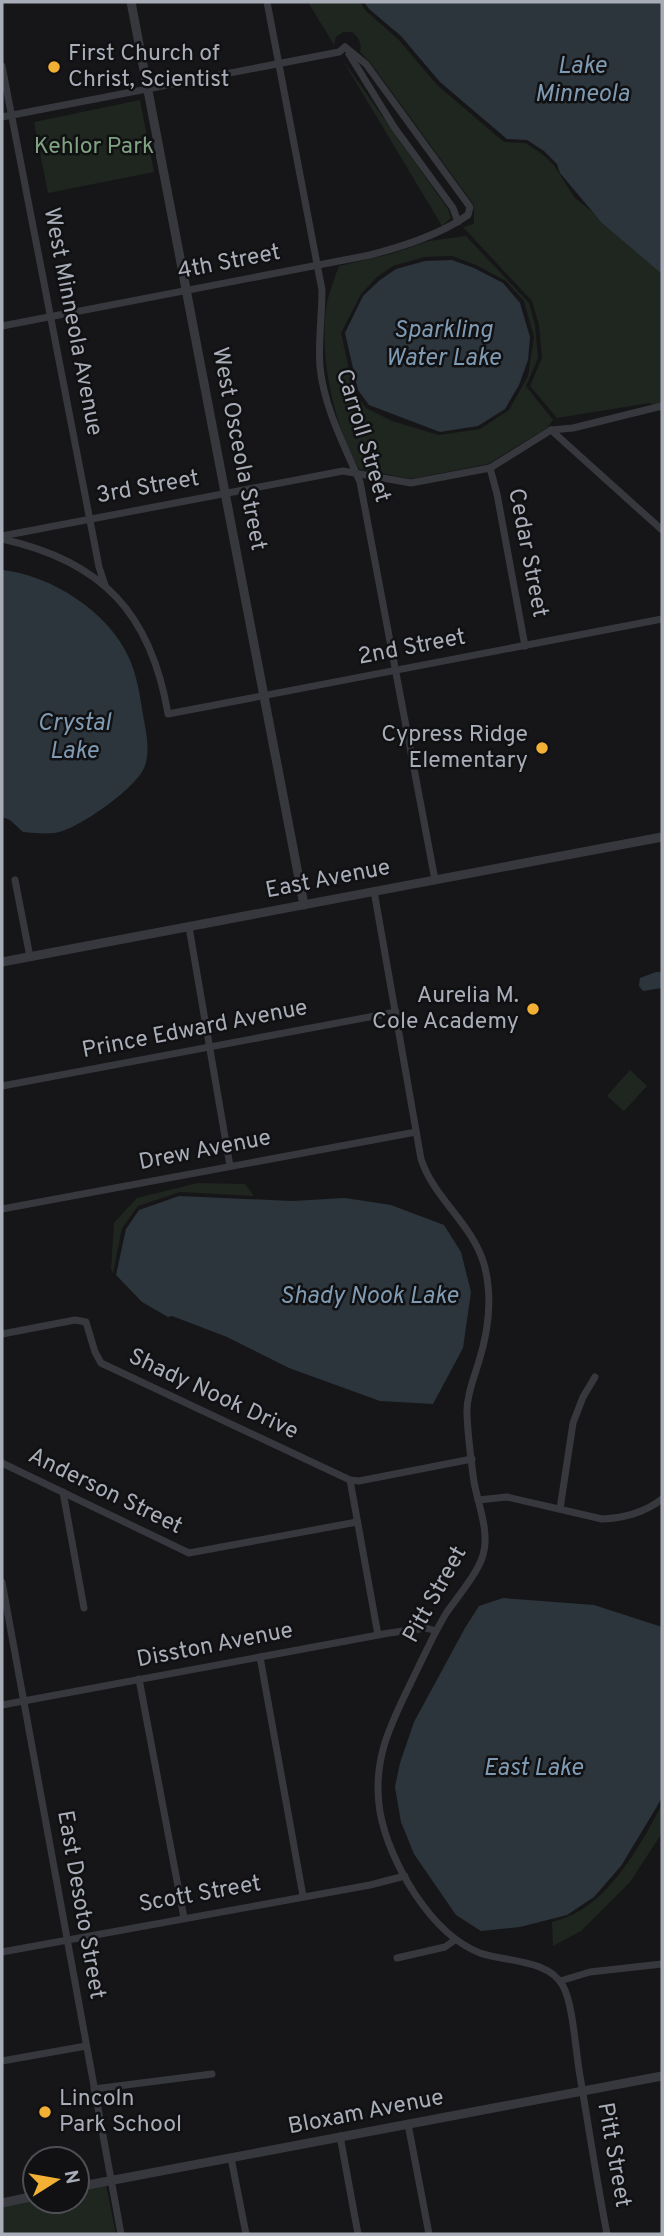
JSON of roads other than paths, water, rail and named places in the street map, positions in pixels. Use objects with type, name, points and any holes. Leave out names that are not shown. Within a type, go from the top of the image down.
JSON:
[{"type":"street","name":"West Osceola Street","points":[[131,2],[266,695],[304,905]]},
{"type":"street","name":"Carroll Street","points":[[267,2],[323,290],[319,339],[322,380],[338,433],[360,482],[435,880]]},
{"type":"street","points":[[2,117],[278,65],[339,52],[345,47]]},
{"type":"street","points":[[345,47],[366,64],[470,207],[470,213],[458,222],[453,208],[394,127],[345,47]]},
{"type":"street","name":"West Minneola Avenue","points":[[2,66],[89,518],[99,567],[106,585]]},
{"type":"street","name":"4th Street","points":[[2,326],[389,250],[458,222]]},
{"type":"street","name":"3rd Street","points":[[2,538],[89,518],[343,471],[411,483],[489,468],[551,430],[573,428],[662,406]]},
{"type":"street","points":[[551,430],[662,530]]},
{"type":"street","name":"Cedar Street","points":[[489,468],[497,494],[526,646]]},
{"type":"street","points":[[2,538],[40,550],[106,585]]},
{"type":"street","name":"2nd Street","points":[[106,585],[129,611],[145,636],[160,674],[168,714],[662,619]]},
{"type":"street","name":"East Avenue","points":[[2,962],[662,837]]},
{"type":"street","points":[[15,880],[30,957]]},
{"type":"street","name":"Pitt Street","points":[[374,891],[416,1132],[426,1173],[472,1238],[487,1277],[487,1331],[467,1404],[472,1460],[484,1536],[483,1557],[436,1631],[391,1725],[379,1761],[378,1794],[381,1813],[393,1853],[405,1876],[423,1905],[455,1940],[484,1954],[550,1972],[560,1981],[568,2001],[607,2234]]},
{"type":"street","points":[[189,927],[230,1166]]},
{"type":"street","name":"Prince Edward Avenue","points":[[2,1086],[396,1012]]},
{"type":"street","name":"Drew Avenue","points":[[2,1209],[416,1132]]},
{"type":"street","name":"Shady Nook Drive","points":[[2,1334],[75,1320],[86,1322],[101,1363],[350,1480]]},
{"type":"street","points":[[560,1509],[573,1423],[583,1397],[595,1377]]},
{"type":"street","points":[[378,1635],[350,1480],[359,1481],[472,1460]]},
{"type":"street","name":"Anderson Street","points":[[2,1463],[189,1553],[357,1522]]},
{"type":"street","points":[[63,1492],[84,1608]]},
{"type":"street","points":[[478,1500],[507,1497],[602,1519],[637,1514],[662,1499]]},
{"type":"street","name":"East Desoto Street","points":[[2,1582],[121,2234]]},
{"type":"street","name":"Disston Avenue","points":[[2,1705],[378,1635],[418,1629],[436,1631]]},
{"type":"street","points":[[260,1657],[303,1896]]},
{"type":"street","points":[[139,1679],[184,1918]]},
{"type":"street","name":"Scott Street","points":[[2,1952],[370,1885],[405,1876]]},
{"type":"street","points":[[397,1958],[445,1947],[455,1940]]},
{"type":"street","points":[[560,1981],[590,1972],[662,1964]]},
{"type":"street","points":[[2,2061],[86,2046]]},
{"type":"street","points":[[94,2089],[212,2074]]},
{"type":"street","name":"Bloxam Avenue","points":[[91,2184],[662,2076]]},
{"type":"street","points":[[408,2124],[429,2234]]},
{"type":"street","points":[[340,2136],[358,2234]]},
{"type":"street","points":[[231,2158],[246,2234]]},
{"type":"street","points":[[2,2203],[21,2199]]},
{"type":"water","name":"Lake Minneola","points":[[364,2],[662,2],[662,274],[602,223],[544,151],[527,140],[507,139],[440,82],[401,36]]},
{"type":"water","name":"Sparkling Water Lake","points":[[452,260],[503,283],[520,303],[530,337],[528,360],[519,385],[505,409],[478,426],[440,432],[369,405],[358,390],[345,333],[363,296],[396,269],[425,261]]},
{"type":"water","name":"Crystal Lake","points":[[2,570],[40,579],[93,611],[120,641],[136,678],[147,742],[144,768],[118,797],[77,825],[55,833],[23,832],[10,820],[2,817]]},
{"type":"water","points":[[662,972],[662,988],[643,991],[639,986],[640,978]]},
{"type":"water","name":"Shady Nook Lake","points":[[179,1196],[292,1201],[345,1198],[391,1205],[444,1225],[461,1252],[471,1292],[463,1348],[433,1404],[380,1401],[289,1368],[227,1337],[172,1316],[168,1317],[142,1302],[116,1275],[126,1229],[139,1210]]},
{"type":"water","name":"East Lake","points":[[503,1598],[594,1605],[662,1627],[662,1797],[621,1866],[594,1897],[567,1915],[520,1927],[481,1931],[456,1915],[414,1854],[401,1822],[395,1787],[414,1722],[465,1628],[479,1606]]},
{"type":"place","name":"First Church of Christ, Scientist","points":[[54,67]]},
{"type":"place","name":"Cypress Ridge Elementary","points":[[542,748]]},
{"type":"place","name":"Aurelia M. Cole Academy","points":[[533,1009]]},
{"type":"place","name":"Lincoln Park School","points":[[45,2112]]},
{"type":"park label","name":"Kehlor Park","points":[[94,147]]}]
